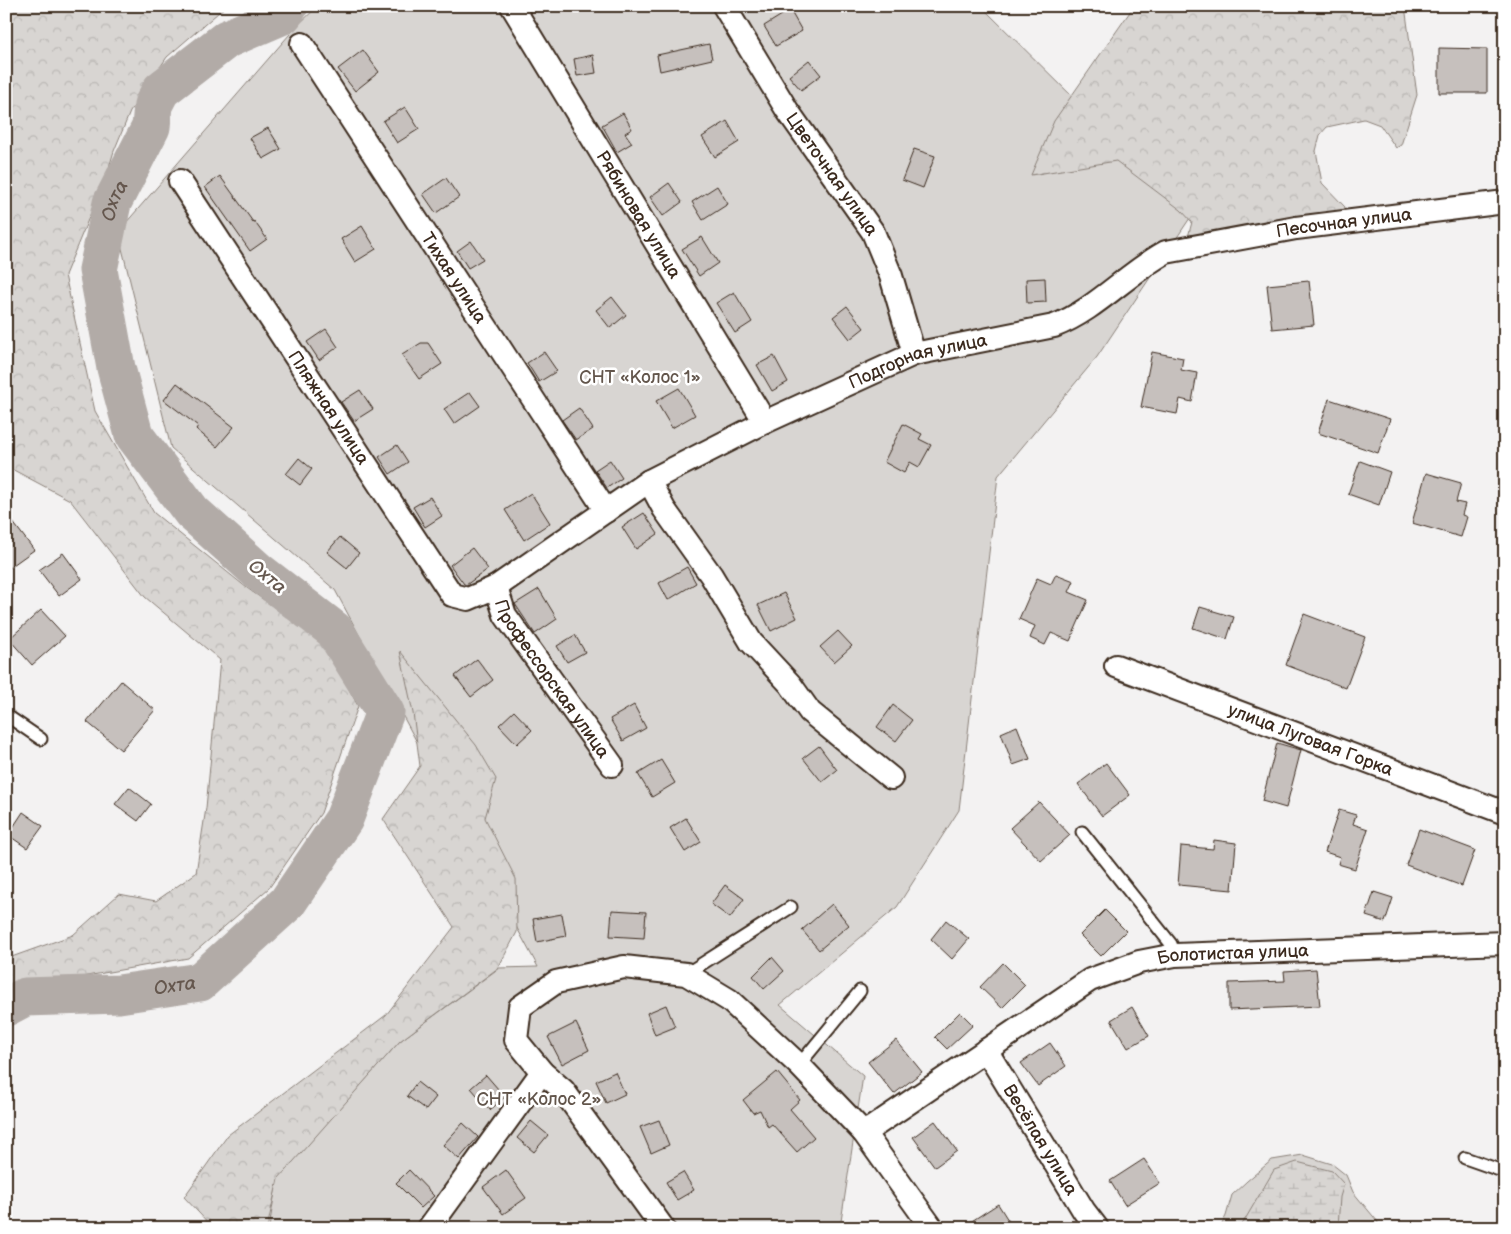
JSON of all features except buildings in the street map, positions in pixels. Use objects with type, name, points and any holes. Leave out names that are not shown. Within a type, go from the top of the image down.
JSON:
[{"type":"street","name":"Рябиновая улица","points":[[512,6],[765,422]]},
{"type":"street","name":"Цветочная улица","points":[[724,6],[787,110],[873,232],[891,276],[914,354]]},
{"type":"street","name":"Тихая улица","points":[[302,44],[606,511]]},
{"type":"street","name":"Пляжная улица","points":[[180,181],[452,595],[468,599],[496,587]]},
{"type":"street","name":"Песочная улица","points":[[1184,247],[1296,228],[1505,202]]},
{"type":"street","name":"Подгорная улица","points":[[496,587],[649,481],[765,422],[914,354],[1054,326],[1069,320],[1110,292],[1151,260],[1166,252],[1184,247]]},
{"type":"street","points":[[649,481],[664,509],[711,575],[751,642],[790,684],[810,712],[891,778]]},
{"type":"street","name":"Профессорская улица","points":[[496,587],[505,615],[612,765]]},
{"type":"street","name":"улица Луговая Горка","points":[[1116,666],[1505,813]]},
{"type":"street","name":"Болотистая улица","points":[[864,1133],[1090,980],[1139,962],[1175,955],[1505,943]]},
{"type":"street","points":[[655,1224],[563,1090],[542,1072],[516,1040],[520,1007],[556,982],[624,967],[686,974],[730,1000],[799,1065],[864,1133],[932,1228]]},
{"type":"street","name":"Весёлая улица","points":[[986,1050],[1084,1211],[1097,1228]]},
{"type":"street","points":[[429,1228],[542,1072]]},
{"type":"lane","points":[[6,715],[41,739]]},
{"type":"lane","points":[[1082,832],[1171,944],[1175,955]]},
{"type":"lane","points":[[686,974],[791,907]]},
{"type":"lane","points":[[799,1065],[860,991]]},
{"type":"lane","points":[[1465,1158],[1505,1172]]},
{"type":"green space","points":[[6,6],[226,6],[167,57],[130,112],[107,174],[65,275],[95,411],[154,513],[247,588],[324,643],[358,706],[321,813],[269,888],[188,958],[19,988],[6,995],[6,959],[73,935],[119,894],[156,901],[196,873],[206,808],[220,660],[145,597],[70,500],[6,466]]},
{"type":"green space","name":"СНТ «Колос 1»","points":[[318,6],[981,6],[1192,215],[1097,357],[998,476],[959,810],[897,907],[780,1005],[863,1076],[840,1228],[269,1228],[277,1179],[400,1041],[499,968],[538,967],[335,590],[171,448],[118,232],[296,27]]},
{"type":"green space","points":[[1134,6],[1405,6],[1417,95],[1401,145],[1396,148],[1380,125],[1364,119],[1327,127],[1320,135],[1316,151],[1322,183],[1345,207],[1343,213],[1188,237],[1192,222],[1181,210],[1116,161],[1031,175],[1054,121]]},
{"type":"green space","points":[[400,651],[476,745],[496,779],[485,818],[516,879],[517,932],[498,968],[400,1041],[278,1179],[267,1228],[213,1228],[184,1197],[228,1135],[386,1015],[454,927],[383,819],[420,766],[413,713]]},
{"type":"green space","points":[[1303,1155],[1332,1164],[1346,1175],[1353,1192],[1378,1222],[1377,1228],[1220,1228],[1226,1216],[1232,1195],[1247,1181],[1272,1160]]},
{"type":"green space","points":[[1297,1162],[1332,1171],[1344,1184],[1340,1197],[1338,1227],[1240,1228],[1274,1170]]},
{"type":"waterway","name":"Охта","points":[[6,1007],[25,997],[119,994],[200,982],[287,903],[344,819],[385,712],[334,630],[259,572],[192,512],[134,435],[116,368],[98,270],[112,203],[151,127],[153,105],[161,90],[227,39],[283,15],[289,6]]},
{"type":"park label","name":"СНТ «Колос 2»","points":[[539,1099]]}]
